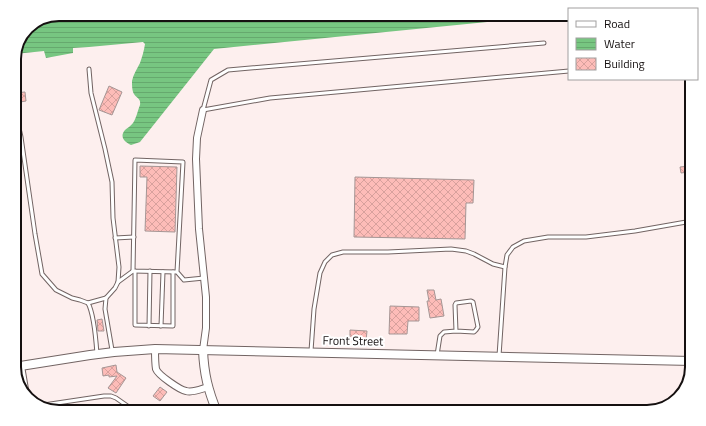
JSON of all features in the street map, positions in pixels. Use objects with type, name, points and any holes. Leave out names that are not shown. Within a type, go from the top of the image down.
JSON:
[{"type":"street","points":[[202,110],[197,138],[196,159],[199,229],[206,297],[206,328],[203,350],[208,387],[214,405]]},
{"type":"street","points":[[155,349],[156,370],[180,389],[192,391],[208,387]]},
{"type":"street","name":"Front Street","points":[[21,365],[112,352],[155,349],[685,361]]},
{"type":"lane","points":[[544,43],[228,70],[211,80],[202,110],[270,98],[568,71]]},
{"type":"lane","points":[[21,134],[42,274],[56,290],[72,298],[88,303],[106,298],[118,282],[119,267],[113,218],[112,182],[91,93],[89,68]]},
{"type":"lane","points":[[135,160],[183,162],[175,272],[173,326],[135,325],[134,271],[135,160]]},
{"type":"lane","points":[[499,356],[505,267],[507,255],[513,246],[524,241],[548,237],[586,237],[635,231],[685,222]]},
{"type":"lane","points":[[115,238],[134,237]]},
{"type":"lane","points":[[311,352],[314,310],[320,273],[325,262],[332,255],[343,252],[388,252],[451,249],[466,251],[493,264],[505,267]]},
{"type":"lane","points":[[118,282],[134,271],[175,272],[184,280],[204,278]]},
{"type":"lane","points":[[149,326],[150,271]]},
{"type":"lane","points":[[161,326],[163,272]]},
{"type":"lane","points":[[106,298],[105,309],[112,352]]},
{"type":"lane","points":[[437,355],[440,336],[442,333],[456,330],[474,332],[476,330],[478,327],[474,302],[456,303],[456,330]]},
{"type":"lane","points":[[88,303],[90,306],[97,354]]},
{"type":"lane","points":[[50,404],[111,396],[126,405]]},
{"type":"water","points":[[54,21],[498,21],[214,49],[140,142],[131,145],[125,141],[123,133],[134,121],[140,105],[139,100],[135,96],[132,88],[132,81],[144,52],[145,44],[143,42],[73,48],[73,53],[46,58],[44,51],[21,53],[25,42],[34,31],[40,26]]},
{"type":"building","points":[[109,86],[122,92],[112,115],[99,110]]},
{"type":"building","points":[[21,92],[25,92],[26,101],[21,102]]},
{"type":"building","points":[[140,166],[177,167],[175,232],[145,231],[147,177],[140,177]]},
{"type":"building","points":[[685,166],[685,172],[681,173],[680,167]]},
{"type":"building","points":[[355,177],[474,180],[473,203],[466,203],[465,239],[354,237]]},
{"type":"building","points":[[427,290],[434,290],[436,300],[441,299],[444,316],[430,318]]},
{"type":"building","points":[[390,306],[419,307],[419,321],[408,321],[407,334],[389,334]]},
{"type":"building","points":[[102,319],[104,331],[98,331],[97,320]]},
{"type":"building","points":[[350,330],[367,331],[366,341],[350,340]]},
{"type":"building","points":[[116,365],[117,372],[126,378],[116,393],[108,388],[117,376],[103,376],[102,368]]},
{"type":"building","points":[[160,387],[167,392],[160,401],[153,396]]}]
